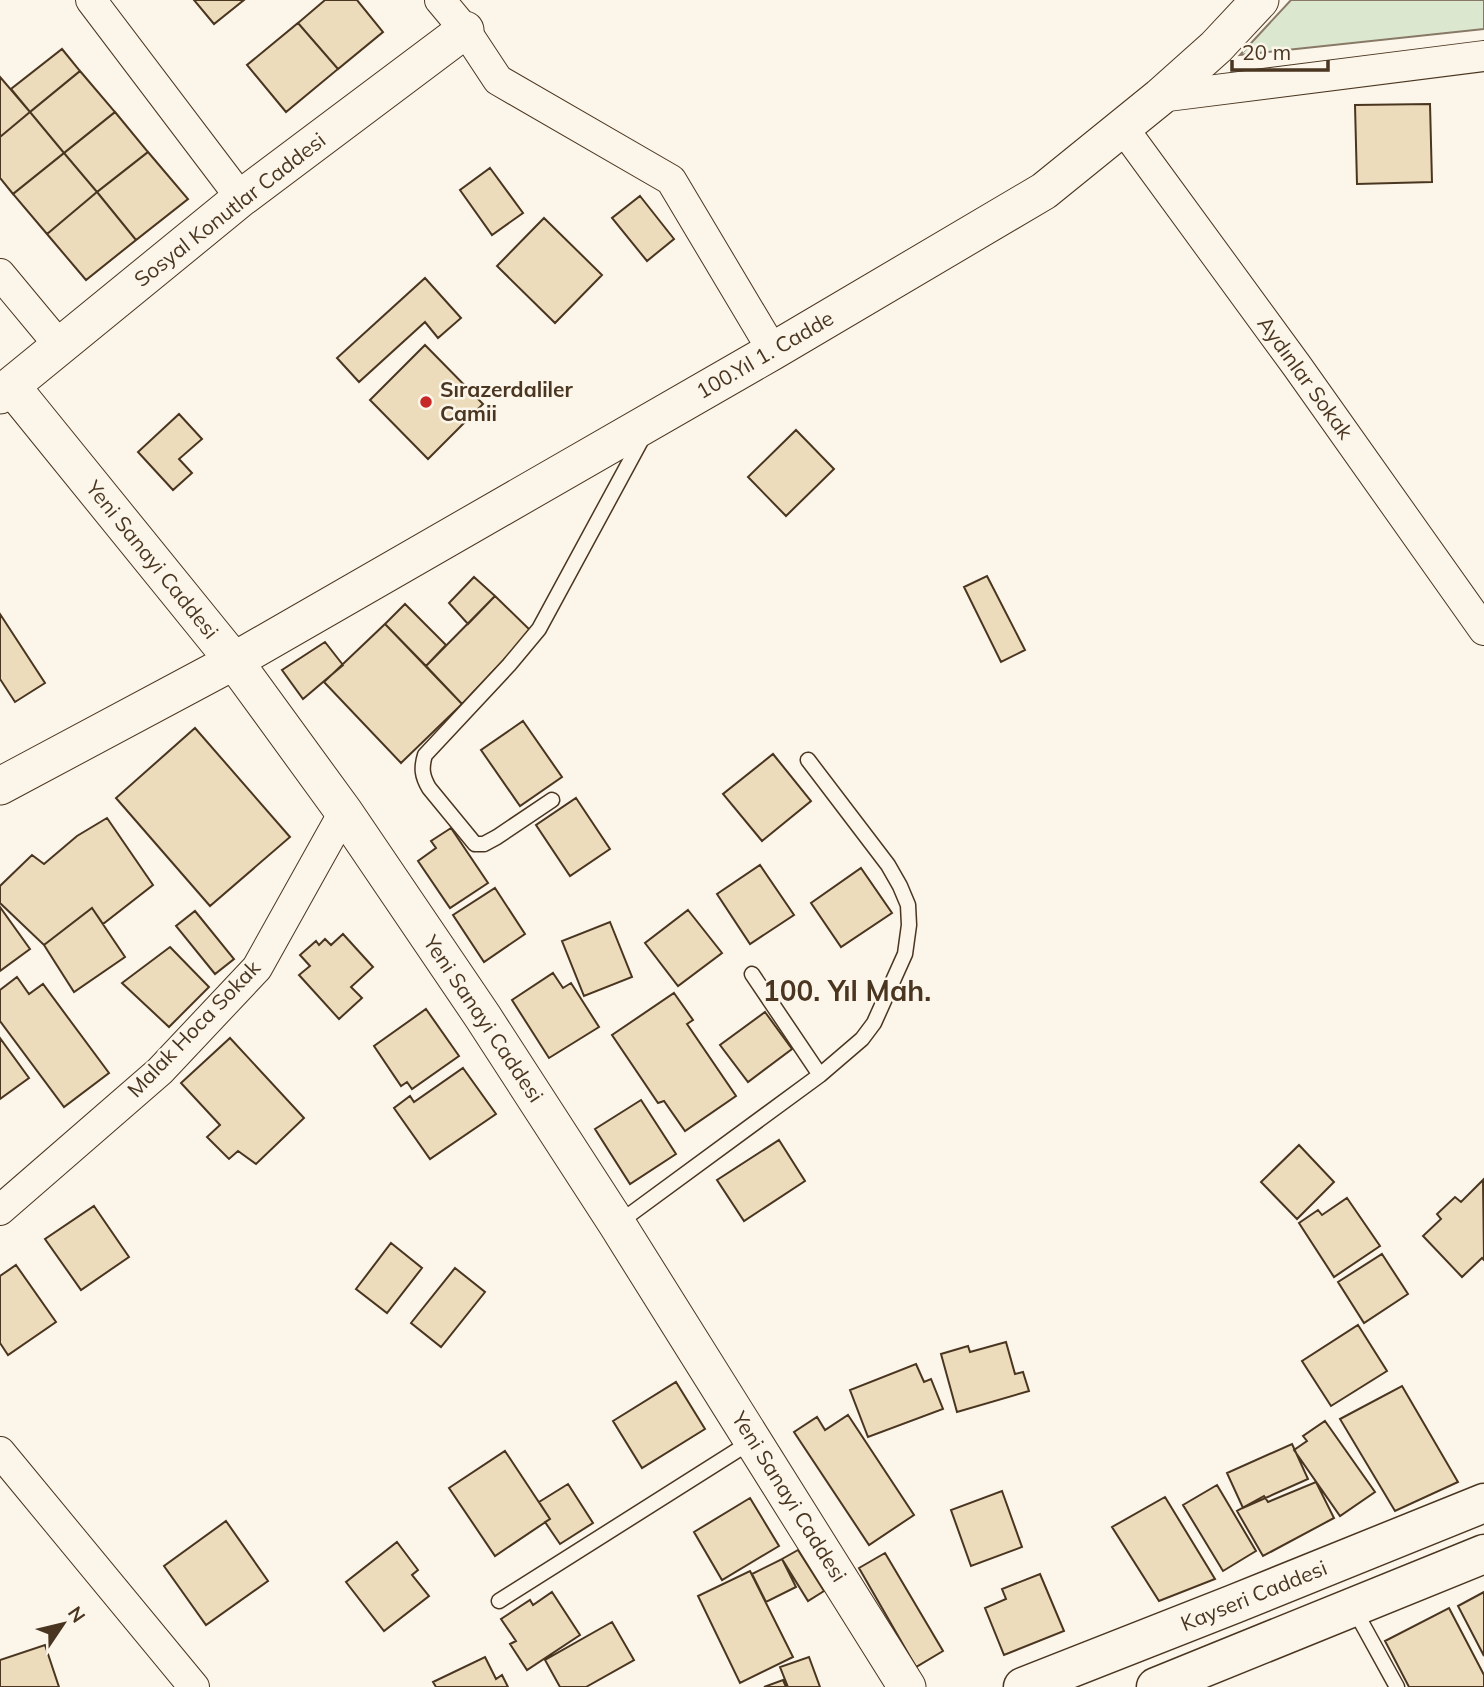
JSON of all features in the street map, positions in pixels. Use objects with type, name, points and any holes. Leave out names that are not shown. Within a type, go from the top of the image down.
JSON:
[{"type":"main road","name":"Kayseri Caddesi","points":[[1023,1687],[1484,1503]]},
{"type":"main road","points":[[1156,1687],[1484,1554]]},
{"type":"street","points":[[90,0],[242,198]]},
{"type":"street","name":"100.Yıl 1. Cadde","points":[[0,786],[234,661],[773,351],[1044,191],[1160,97],[1216,47],[1260,0]]},
{"type":"street","points":[[457,11],[498,80],[671,180],[773,351]]},
{"type":"street","name":"Sosyal Konutlar Caddesi","points":[[6,390],[242,198],[457,11]]},
{"type":"street","points":[[1160,97],[1484,56]]},
{"type":"street","name":"Aydınlar Sokak","points":[[1123,128],[1297,366],[1484,630]]},
{"type":"street","points":[[0,274],[59,345]]},
{"type":"street","name":"Yeni Sanayi Caddesi","points":[[6,390],[234,661],[344,812],[483,1017],[617,1224],[907,1687]]},
{"type":"street","name":"Malak Hoca Sokak","points":[[0,1210],[160,1071],[257,968],[344,812]]},
{"type":"street","points":[[0,1452],[194,1687]]},
{"type":"lane","points":[[552,800],[484,844],[475,844],[429,788],[421,767],[432,746],[509,665],[539,629],[652,421]]},
{"type":"lane","points":[[617,1224],[820,1075],[862,1039],[874,1023],[905,954],[909,925],[908,905],[900,886],[888,865],[808,760]]},
{"type":"lane","points":[[752,974],[820,1075]]},
{"type":"lane","points":[[499,1601],[753,1440]]},
{"type":"lane","points":[[1354,1608],[1396,1687]]},
{"type":"green space","points":[[1291,0],[1484,0],[1484,29],[1240,55]]},
{"type":"building","points":[[194,0],[244,0],[214,24]]},
{"type":"building","points":[[325,0],[357,0],[383,32],[338,69],[298,23]]},
{"type":"building","points":[[298,23],[338,69],[286,112],[247,65]]},
{"type":"building","points":[[62,49],[80,71],[30,112],[11,89]]},
{"type":"building","points":[[80,71],[115,112],[64,153],[30,112]]},
{"type":"building","points":[[0,77],[30,112],[0,137]]},
{"type":"building","points":[[1430,104],[1432,182],[1357,184],[1355,105]]},
{"type":"building","points":[[30,112],[64,153],[13,194],[0,178],[0,137]]},
{"type":"building","points":[[115,112],[148,152],[97,192],[64,153]]},
{"type":"building","points":[[148,152],[188,199],[136,240],[97,192]]},
{"type":"building","points":[[64,153],[97,192],[47,234],[13,194]]},
{"type":"building","points":[[490,168],[523,213],[492,235],[460,190]]},
{"type":"building","points":[[97,192],[136,240],[86,280],[47,234]]},
{"type":"building","points":[[640,196],[674,239],[647,261],[612,218]]},
{"type":"building","points":[[544,218],[602,275],[555,323],[497,266]]},
{"type":"building","points":[[425,278],[461,318],[438,338],[425,322],[359,382],[337,358]]},
{"type":"building","name":"Sırazerdaliler Camii","points":[[425,345],[483,404],[428,459],[370,400]]},
{"type":"building","points":[[179,414],[202,439],[179,459],[192,473],[173,490],[138,452]]},
{"type":"building","points":[[796,430],[834,469],[786,516],[748,477]]},
{"type":"building","points":[[987,576],[1025,650],[1001,662],[964,587]]},
{"type":"building","points":[[474,577],[495,596],[468,624],[449,603]]},
{"type":"building","points":[[495,596],[531,631],[462,704],[426,666]]},
{"type":"building","points":[[405,604],[446,645],[426,666],[385,624]]},
{"type":"building","points":[[0,614],[45,683],[15,702],[0,679]]},
{"type":"building","points":[[385,624],[462,704],[401,763],[324,682]]},
{"type":"building","points":[[325,642],[343,665],[303,699],[282,670]]},
{"type":"building","points":[[523,721],[562,777],[520,806],[481,750]]},
{"type":"building","points":[[195,728],[290,837],[210,906],[116,798]]},
{"type":"building","points":[[773,754],[811,801],[762,841],[723,794]]},
{"type":"building","points":[[576,798],[610,849],[570,876],[536,825]]},
{"type":"building","points":[[107,818],[153,885],[103,924],[92,908],[44,945],[0,903],[0,886],[32,855],[44,864],[77,836]]},
{"type":"building","points":[[451,828],[488,883],[450,908],[418,861],[436,848],[431,841]]},
{"type":"building","points":[[760,865],[794,915],[750,944],[717,894]]},
{"type":"building","points":[[861,868],[892,913],[841,947],[811,903]]},
{"type":"building","points":[[495,888],[525,934],[484,962],[453,915]]},
{"type":"building","points":[[0,907],[30,949],[0,971]]},
{"type":"building","points":[[92,908],[125,957],[74,992],[44,945]]},
{"type":"building","points":[[688,910],[722,953],[678,986],[645,943]]},
{"type":"building","points":[[195,911],[234,959],[215,974],[176,926]]},
{"type":"building","points":[[610,922],[632,977],[584,996],[562,941]]},
{"type":"building","points":[[343,934],[373,967],[351,987],[362,998],[339,1019],[299,975],[310,966],[300,955],[316,941],[319,945],[325,939],[331,945]]},
{"type":"building","points":[[170,947],[209,987],[169,1027],[122,983]]},
{"type":"building","points":[[553,973],[563,988],[571,983],[599,1027],[549,1058],[512,1000]]},
{"type":"building","points":[[17,977],[29,994],[43,984],[109,1073],[64,1107],[0,1021],[0,990]]},
{"type":"building","points":[[674,993],[693,1020],[687,1024],[736,1096],[685,1131],[664,1101],[658,1103],[612,1035]]},
{"type":"building","points":[[426,1009],[459,1056],[412,1089],[407,1082],[401,1086],[374,1046]]},
{"type":"building","points":[[765,1012],[792,1049],[748,1082],[720,1045]]},
{"type":"building","points":[[0,1038],[29,1078],[0,1099]]},
{"type":"building","points":[[230,1038],[304,1118],[256,1164],[238,1151],[229,1159],[207,1137],[220,1125],[181,1083]]},
{"type":"building","points":[[463,1068],[496,1114],[430,1159],[394,1108],[410,1096],[414,1102]]},
{"type":"building","points":[[641,1100],[676,1154],[630,1184],[595,1129]]},
{"type":"building","points":[[779,1140],[805,1181],[744,1221],[717,1180]]},
{"type":"building","points":[[1299,1145],[1334,1182],[1297,1219],[1261,1182]]},
{"type":"building","points":[[1483,1180],[1484,1260],[1482,1258],[1462,1277],[1423,1236],[1441,1219],[1437,1214],[1455,1197],[1461,1202]]},
{"type":"building","points":[[1347,1198],[1380,1246],[1334,1277],[1299,1223],[1318,1210],[1322,1215]]},
{"type":"building","points":[[94,1206],[129,1257],[81,1290],[45,1239]]},
{"type":"building","points":[[391,1243],[422,1268],[387,1313],[356,1289]]},
{"type":"building","points":[[1382,1254],[1408,1294],[1364,1323],[1338,1282]]},
{"type":"building","points":[[16,1265],[56,1322],[8,1355],[0,1343],[0,1276]]},
{"type":"building","points":[[455,1268],[485,1292],[441,1347],[411,1323]]},
{"type":"building","points":[[1358,1325],[1387,1371],[1331,1406],[1302,1361]]},
{"type":"building","points":[[1006,1342],[1015,1374],[1023,1372],[1029,1391],[957,1412],[941,1354],[968,1346],[970,1352]]},
{"type":"building","points":[[916,1364],[924,1382],[931,1379],[943,1409],[868,1437],[850,1390]]},
{"type":"building","points":[[676,1382],[705,1429],[642,1468],[613,1421]]},
{"type":"building","points":[[1402,1386],[1458,1482],[1395,1511],[1340,1419]]},
{"type":"building","points":[[848,1415],[914,1515],[869,1545],[794,1432],[817,1417],[825,1430]]},
{"type":"building","points":[[1325,1421],[1375,1492],[1340,1516],[1294,1450],[1307,1441],[1303,1436]]},
{"type":"building","points":[[1292,1444],[1308,1479],[1243,1508],[1227,1473]]},
{"type":"building","points":[[505,1451],[550,1519],[495,1556],[449,1488]]},
{"type":"building","points":[[1316,1482],[1334,1518],[1263,1556],[1237,1511],[1264,1496],[1268,1502]]},
{"type":"building","points":[[568,1484],[593,1523],[560,1544],[545,1522],[550,1519],[539,1502]]},
{"type":"building","points":[[1217,1485],[1256,1551],[1223,1571],[1183,1505]]},
{"type":"building","points":[[1002,1491],[1022,1547],[971,1566],[951,1510]]},
{"type":"building","points":[[1165,1497],[1215,1579],[1159,1601],[1112,1527]]},
{"type":"building","points":[[750,1498],[779,1546],[722,1580],[694,1532]]},
{"type":"building","points":[[226,1521],[268,1581],[206,1625],[164,1566]]},
{"type":"building","points":[[397,1542],[418,1570],[412,1575],[429,1596],[384,1631],[346,1582]]},
{"type":"building","points":[[798,1550],[824,1591],[808,1601],[782,1559]]},
{"type":"building","points":[[885,1553],[943,1651],[916,1667],[859,1568]]},
{"type":"building","points":[[782,1559],[796,1587],[766,1602],[752,1574]]},
{"type":"building","points":[[750,1571],[793,1657],[740,1683],[698,1596]]},
{"type":"building","points":[[1040,1574],[1064,1631],[1004,1655],[985,1608],[1006,1599],[1002,1589]]},
{"type":"building","points":[[552,1592],[580,1635],[527,1670],[510,1644],[516,1641],[501,1619],[530,1600],[533,1605]]},
{"type":"building","points":[[1484,1592],[1484,1656],[1458,1606]]},
{"type":"building","points":[[1449,1608],[1484,1675],[1484,1687],[1409,1687],[1385,1641]]},
{"type":"building","points":[[612,1622],[634,1660],[586,1687],[560,1687],[545,1660]]},
{"type":"building","points":[[45,1645],[59,1687],[0,1687],[0,1660]]},
{"type":"building","points":[[485,1657],[496,1679],[502,1675],[508,1687],[436,1687],[433,1682]]},
{"type":"building","points":[[809,1657],[820,1687],[788,1687],[780,1667]]},
{"type":"building","points":[[783,1680],[786,1687],[764,1687]]},
{"type":"place","name":"Sırazerdaliler Camii","points":[[426,402]]},
{"type":"district","name":"100. Yıl Mah.","points":[[847,991]]}]
